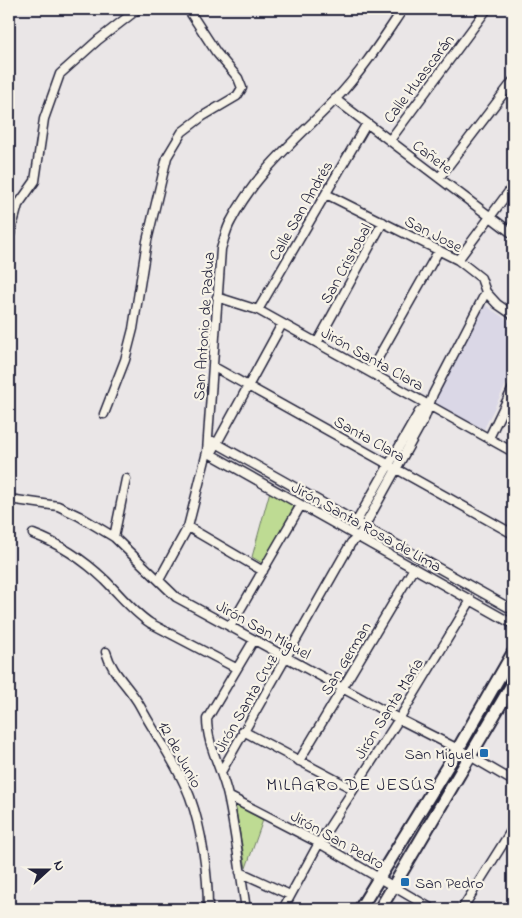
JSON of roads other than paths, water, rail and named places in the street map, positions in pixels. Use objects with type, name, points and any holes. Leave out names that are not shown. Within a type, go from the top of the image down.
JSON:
[{"type":"street","points":[[9,238],[18,205],[35,181],[44,119],[60,74],[98,40],[138,9]]},
{"type":"street","points":[[104,414],[125,360],[133,329],[147,241],[167,157],[182,132],[203,116],[237,96],[242,88],[238,78],[216,52],[188,9]]},
{"type":"street","name":"San Antonio de Padua","points":[[159,580],[188,527],[209,453],[221,249],[230,221],[256,181],[299,133],[335,99],[374,54],[403,9]]},
{"type":"street","name":"Calle Huascarán","points":[[390,140],[487,9]]},
{"type":"street","points":[[440,178],[513,82]]},
{"type":"street","name":"Cañete","points":[[335,99],[513,234]]},
{"type":"street","name":"Calle San Andrés","points":[[258,310],[366,123]]},
{"type":"street","points":[[458,260],[513,186]]},
{"type":"street","name":"San Jose","points":[[326,194],[458,260],[481,278],[486,292],[513,315]]},
{"type":"street","name":"San Cristobal","points":[[317,343],[383,222]]},
{"type":"street","points":[[370,372],[440,250]]},
{"type":"street","name":"Jirón Santa Cruz","points":[[221,772],[288,657],[356,534],[364,526],[419,412],[428,404],[486,292]]},
{"type":"street","name":"Jirón Santa Clara","points":[[217,297],[258,310],[513,452]]},
{"type":"street","points":[[209,453],[217,443],[282,324]]},
{"type":"street","name":"Santa Clara","points":[[214,367],[513,534]]},
{"type":"street","points":[[488,438],[513,388]]},
{"type":"street","name":"Jirón Santa Rosa de Lima","points":[[209,438],[513,610]]},
{"type":"street","name":"Jirón Santa Rosa de Lima","points":[[209,453],[513,624]]},
{"type":"street","name":"Jirón Santa Cruz","points":[[356,534],[356,522],[393,467]]},
{"type":"street","points":[[114,537],[126,479]]},
{"type":"street","name":"Jirón San Miguel","points":[[9,499],[58,506],[114,537],[176,597],[288,657],[342,689],[471,756],[513,782]]},
{"type":"street","points":[[230,627],[301,505]]},
{"type":"street","points":[[188,527],[263,571]]},
{"type":"street","points":[[33,534],[46,539],[84,562],[106,580],[137,614],[150,623],[236,668]]},
{"type":"street","name":"San German","points":[[299,761],[414,568]]},
{"type":"street","name":"Jirón Santa María","points":[[283,909],[352,790],[399,719],[471,600]]},
{"type":"street","points":[[246,909],[228,796],[211,747],[207,730],[207,719],[254,640]]},
{"type":"street","name":"12 de Junio","points":[[106,652],[110,666],[139,704],[179,773],[190,797],[202,851],[208,909]]},
{"type":"street","points":[[360,909],[458,749],[513,653]]},
{"type":"street","points":[[380,909],[513,683]]},
{"type":"street","points":[[243,732],[352,790]]},
{"type":"street","name":"Jirón San Pedro","points":[[228,796],[320,843],[432,909]]},
{"type":"street","points":[[462,909],[513,828]]},
{"type":"street","points":[[240,872],[290,895]]},
{"type":"place","name":"San Miguel","points":[[484,753]]},
{"type":"place","name":"San Pedro","points":[[405,882]]},
{"type":"district","name":"MILAGRO DE JESÚS","points":[[351,784]]}]
